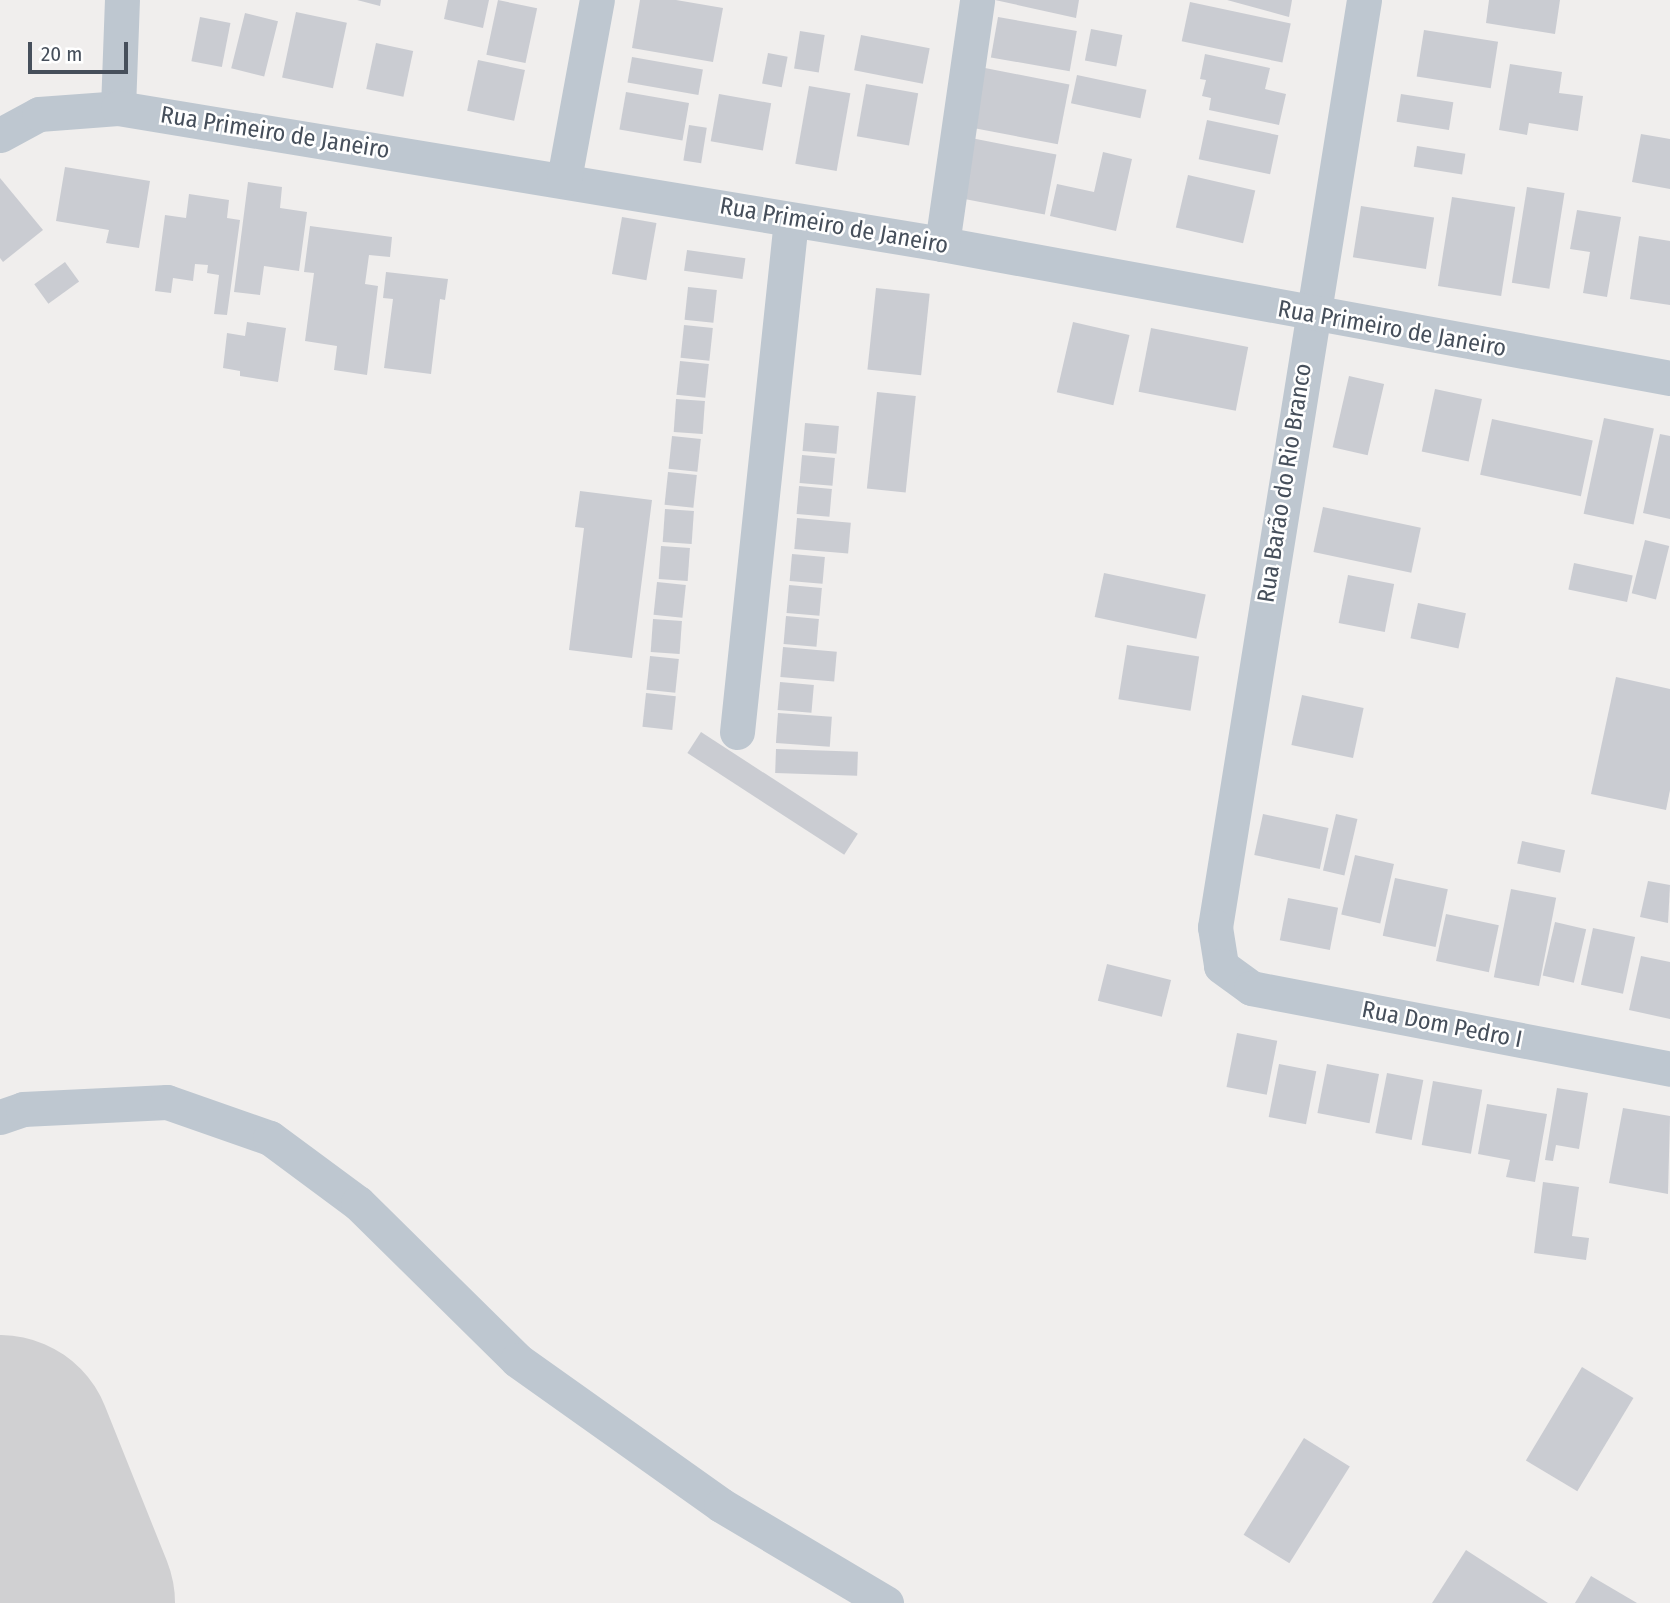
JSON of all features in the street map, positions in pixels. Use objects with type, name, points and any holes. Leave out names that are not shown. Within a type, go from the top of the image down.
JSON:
[{"type":"street","points":[[118,108],[122,0]]},
{"type":"street","points":[[564,179],[597,0]]},
{"type":"street","points":[[942,244],[978,0]]},
{"type":"street","name":"Rua Barão do Rio Branco","points":[[1221,966],[1215,927],[1311,315],[1364,0]]},
{"type":"street","name":"Rua Primeiro de Janeiro","points":[[0,135],[39,114],[118,108],[564,179],[942,244],[1311,315],[1670,378]]},
{"type":"street","points":[[737,732],[791,219]]},
{"type":"street","name":"Rua Dom Pedro I","points":[[1221,966],[1251,988],[1670,1069]]},
{"type":"street","points":[[0,1117],[23,1109],[167,1102],[270,1138],[358,1203],[517,1360],[721,1505],[886,1603]]},
{"type":"building","points":[[357,0],[381,0],[380,6]]},
{"type":"building","points":[[448,0],[489,0],[483,28],[444,19]]},
{"type":"building","points":[[498,0],[537,8],[525,63],[486,55]]},
{"type":"building","points":[[640,0],[676,0],[723,8],[713,62],[632,48]]},
{"type":"building","points":[[995,0],[1079,0],[1076,18]]},
{"type":"building","points":[[1227,0],[1292,0],[1289,17]]},
{"type":"building","points":[[1489,0],[1560,0],[1555,34],[1486,23]]},
{"type":"building","points":[[1190,2],[1291,23],[1282,63],[1182,41]]},
{"type":"building","points":[[296,12],[347,23],[333,88],[282,78]]},
{"type":"building","points":[[245,13],[278,21],[264,77],[231,68]]},
{"type":"building","points":[[200,17],[230,23],[222,67],[191,61]]},
{"type":"building","points":[[998,17],[1077,31],[1070,71],[991,57]]},
{"type":"building","points":[[1091,29],[1122,35],[1116,67],[1085,60]]},
{"type":"building","points":[[1424,30],[1498,42],[1491,88],[1417,76]]},
{"type":"building","points":[[800,31],[825,35],[819,72],[794,69]]},
{"type":"building","points":[[861,35],[930,48],[923,84],[854,70]]},
{"type":"building","points":[[376,43],[413,51],[403,97],[366,89]]},
{"type":"building","points":[[768,53],[788,57],[782,87],[762,83]]},
{"type":"building","points":[[1205,54],[1270,68],[1265,89],[1286,94],[1279,125],[1209,110],[1211,98],[1202,96],[1206,80],[1200,79]]},
{"type":"building","points":[[632,57],[703,70],[698,95],[627,83]]},
{"type":"building","points":[[478,60],[525,70],[514,121],[467,111]]},
{"type":"building","points":[[1510,64],[1562,72],[1559,93],[1583,96],[1578,131],[1529,123],[1527,135],[1499,130]]},
{"type":"building","points":[[985,68],[1069,84],[1058,144],[973,128]]},
{"type":"building","points":[[1077,75],[1146,90],[1140,118],[1071,103]]},
{"type":"building","points":[[866,84],[918,93],[909,145],[857,136]]},
{"type":"building","points":[[809,86],[850,93],[837,171],[795,164]]},
{"type":"building","points":[[626,92],[689,103],[682,141],[619,129]]},
{"type":"building","points":[[719,94],[771,103],[763,150],[711,141]]},
{"type":"building","points":[[1401,94],[1453,102],[1449,130],[1397,122]]},
{"type":"building","points":[[1207,120],[1278,135],[1270,174],[1199,159]]},
{"type":"building","points":[[689,125],[707,128],[701,163],[683,161]]},
{"type":"building","points":[[1641,134],[1670,139],[1670,189],[1632,182]]},
{"type":"building","points":[[971,138],[1056,155],[1045,214],[959,198]]},
{"type":"building","points":[[1417,146],[1465,154],[1462,174],[1414,167]]},
{"type":"building","points":[[1103,152],[1132,159],[1116,231],[1050,216],[1057,184],[1094,192]]},
{"type":"building","points":[[65,167],[150,181],[139,248],[106,243],[109,230],[56,221]]},
{"type":"building","points":[[1188,175],[1255,191],[1243,243],[1176,228]]},
{"type":"building","points":[[0,178],[43,230],[3,262],[0,258]]},
{"type":"building","points":[[248,182],[282,187],[280,208],[307,212],[299,271],[264,266],[260,295],[234,292]]},
{"type":"building","points":[[1527,187],[1565,193],[1549,289],[1512,283]]},
{"type":"building","points":[[189,194],[229,200],[227,218],[240,220],[227,315],[214,314],[219,275],[207,273],[208,265],[195,264],[193,281],[173,278],[171,293],[155,291],[165,215],[186,218]]},
{"type":"building","points":[[1452,197],[1515,207],[1501,296],[1438,286]]},
{"type":"building","points":[[1361,206],[1434,218],[1426,269],[1353,257]]},
{"type":"building","points":[[1577,210],[1621,217],[1607,297],[1583,293],[1590,252],[1570,249]]},
{"type":"building","points":[[622,217],[656,223],[646,280],[612,274]]},
{"type":"building","points":[[310,226],[392,237],[390,257],[369,255],[365,284],[378,286],[367,375],[334,370],[337,346],[305,341],[314,273],[304,272]]},
{"type":"building","points":[[1639,236],[1670,241],[1670,305],[1630,299]]},
{"type":"building","points":[[687,250],[745,258],[743,279],[684,271]]},
{"type":"building","points":[[65,262],[79,281],[48,304],[34,284]]},
{"type":"building","points":[[386,272],[448,279],[445,300],[440,299],[431,374],[384,368],[393,299],[383,298]]},
{"type":"building","points":[[688,287],[717,290],[713,323],[685,320]]},
{"type":"building","points":[[876,288],[930,294],[921,375],[867,370]]},
{"type":"building","points":[[247,322],[286,328],[278,382],[240,376],[240,371],[223,368],[227,333],[245,336]]},
{"type":"building","points":[[1073,322],[1130,335],[1113,405],[1057,392]]},
{"type":"building","points":[[684,325],[713,328],[709,361],[681,358]]},
{"type":"building","points":[[1151,328],[1248,347],[1236,411],[1139,392]]},
{"type":"building","points":[[680,361],[709,364],[705,398],[676,395]]},
{"type":"building","points":[[1349,376],[1384,384],[1368,455],[1333,447]]},
{"type":"building","points":[[1435,389],[1482,399],[1469,462],[1422,452]]},
{"type":"building","points":[[877,392],[916,396],[906,493],[867,488]]},
{"type":"building","points":[[676,399],[705,401],[703,434],[674,432]]},
{"type":"building","points":[[1604,418],[1654,429],[1634,524],[1584,514]]},
{"type":"building","points":[[1492,419],[1593,440],[1581,496],[1480,475]]},
{"type":"building","points":[[805,423],[839,426],[836,454],[803,451]]},
{"type":"building","points":[[1660,434],[1670,436],[1670,519],[1643,513]]},
{"type":"building","points":[[672,436],[701,439],[697,472],[669,469]]},
{"type":"building","points":[[802,455],[835,458],[832,486],[800,483]]},
{"type":"building","points":[[668,472],[697,475],[693,508],[665,505]]},
{"type":"building","points":[[799,486],[832,489],[829,517],[797,514]]},
{"type":"building","points":[[580,491],[652,500],[632,658],[569,650],[584,528],[575,527]]},
{"type":"building","points":[[1323,507],[1421,528],[1411,573],[1313,552]]},
{"type":"building","points":[[665,509],[694,511],[692,544],[663,542]]},
{"type":"building","points":[[797,518],[851,523],[848,554],[794,549]]},
{"type":"building","points":[[1645,540],[1669,546],[1656,599],[1632,593]]},
{"type":"building","points":[[661,546],[690,548],[688,581],[659,579]]},
{"type":"building","points":[[792,554],[825,557],[823,584],[790,581]]},
{"type":"building","points":[[1574,563],[1633,575],[1627,602],[1568,589]]},
{"type":"building","points":[[1104,573],[1206,595],[1196,639],[1095,617]]},
{"type":"building","points":[[1348,575],[1394,584],[1385,632],[1339,623]]},
{"type":"building","points":[[657,582],[686,585],[682,618],[654,615]]},
{"type":"building","points":[[789,585],[822,588],[819,616],[787,613]]},
{"type":"building","points":[[1418,603],[1466,613],[1458,648],[1411,638]]},
{"type":"building","points":[[786,616],[819,619],[816,647],[784,644]]},
{"type":"building","points":[[653,619],[682,621],[680,654],[651,652]]},
{"type":"building","points":[[1127,645],[1199,656],[1190,711],[1118,699]]},
{"type":"building","points":[[783,647],[837,652],[834,682],[780,677]]},
{"type":"building","points":[[650,656],[679,659],[675,693],[646,690]]},
{"type":"building","points":[[1616,677],[1670,689],[1670,790],[1666,810],[1591,794]]},
{"type":"building","points":[[780,682],[814,685],[811,713],[778,710]]},
{"type":"building","points":[[646,693],[676,696],[672,730],[642,727]]},
{"type":"building","points":[[1302,695],[1364,708],[1353,758],[1291,745]]},
{"type":"building","points":[[778,713],[832,717],[830,747],[776,743]]},
{"type":"building","points":[[701,732],[858,834],[844,855],[687,753]]},
{"type":"building","points":[[776,749],[858,752],[857,776],[775,773]]},
{"type":"building","points":[[1263,814],[1329,828],[1320,869],[1254,855]]},
{"type":"building","points":[[1336,814],[1357,819],[1344,875],[1323,871]]},
{"type":"building","points":[[1522,841],[1565,850],[1560,873],[1517,863]]},
{"type":"building","points":[[1355,855],[1394,864],[1380,923],[1341,914]]},
{"type":"building","points":[[1395,878],[1448,889],[1436,947],[1383,936]]},
{"type":"building","points":[[1648,881],[1670,885],[1668,923],[1640,917]]},
{"type":"building","points":[[1511,889],[1556,898],[1539,986],[1494,977]]},
{"type":"building","points":[[1288,898],[1338,908],[1330,950],[1280,940]]},
{"type":"building","points":[[1446,914],[1499,925],[1489,972],[1436,961]]},
{"type":"building","points":[[1555,922],[1586,929],[1574,983],[1543,976]]},
{"type":"building","points":[[1593,928],[1635,937],[1623,994],[1581,985]]},
{"type":"building","points":[[1641,956],[1670,962],[1670,1019],[1629,1010]]},
{"type":"building","points":[[1107,964],[1171,980],[1162,1017],[1098,1001]]},
{"type":"building","points":[[1237,1033],[1277,1041],[1267,1095],[1227,1087]]},
{"type":"building","points":[[1279,1064],[1316,1071],[1306,1124],[1269,1117]]},
{"type":"building","points":[[1327,1064],[1379,1074],[1369,1123],[1317,1113]]},
{"type":"building","points":[[1387,1073],[1423,1080],[1412,1140],[1375,1133]]},
{"type":"building","points":[[1433,1081],[1482,1090],[1471,1154],[1422,1145]]},
{"type":"building","points":[[1557,1088],[1588,1093],[1579,1149],[1556,1145],[1553,1161],[1545,1160]]},
{"type":"building","points":[[1487,1104],[1547,1114],[1535,1182],[1506,1177],[1510,1160],[1478,1154]]},
{"type":"building","points":[[1623,1108],[1670,1116],[1668,1194],[1609,1183]]},
{"type":"building","points":[[1543,1182],[1579,1187],[1572,1236],[1589,1238],[1586,1260],[1534,1253]]},
{"type":"building","points":[[1582,1367],[1633,1398],[1577,1491],[1526,1460]]},
{"type":"building","points":[[1304,1438],[1350,1467],[1289,1563],[1244,1535]]},
{"type":"building","points":[[1466,1550],[1548,1603],[1432,1603]]},
{"type":"building","points":[[1591,1576],[1637,1603],[1575,1603]]},
{"type":"runway","points":[[0,1448],[62,1603]]}]
